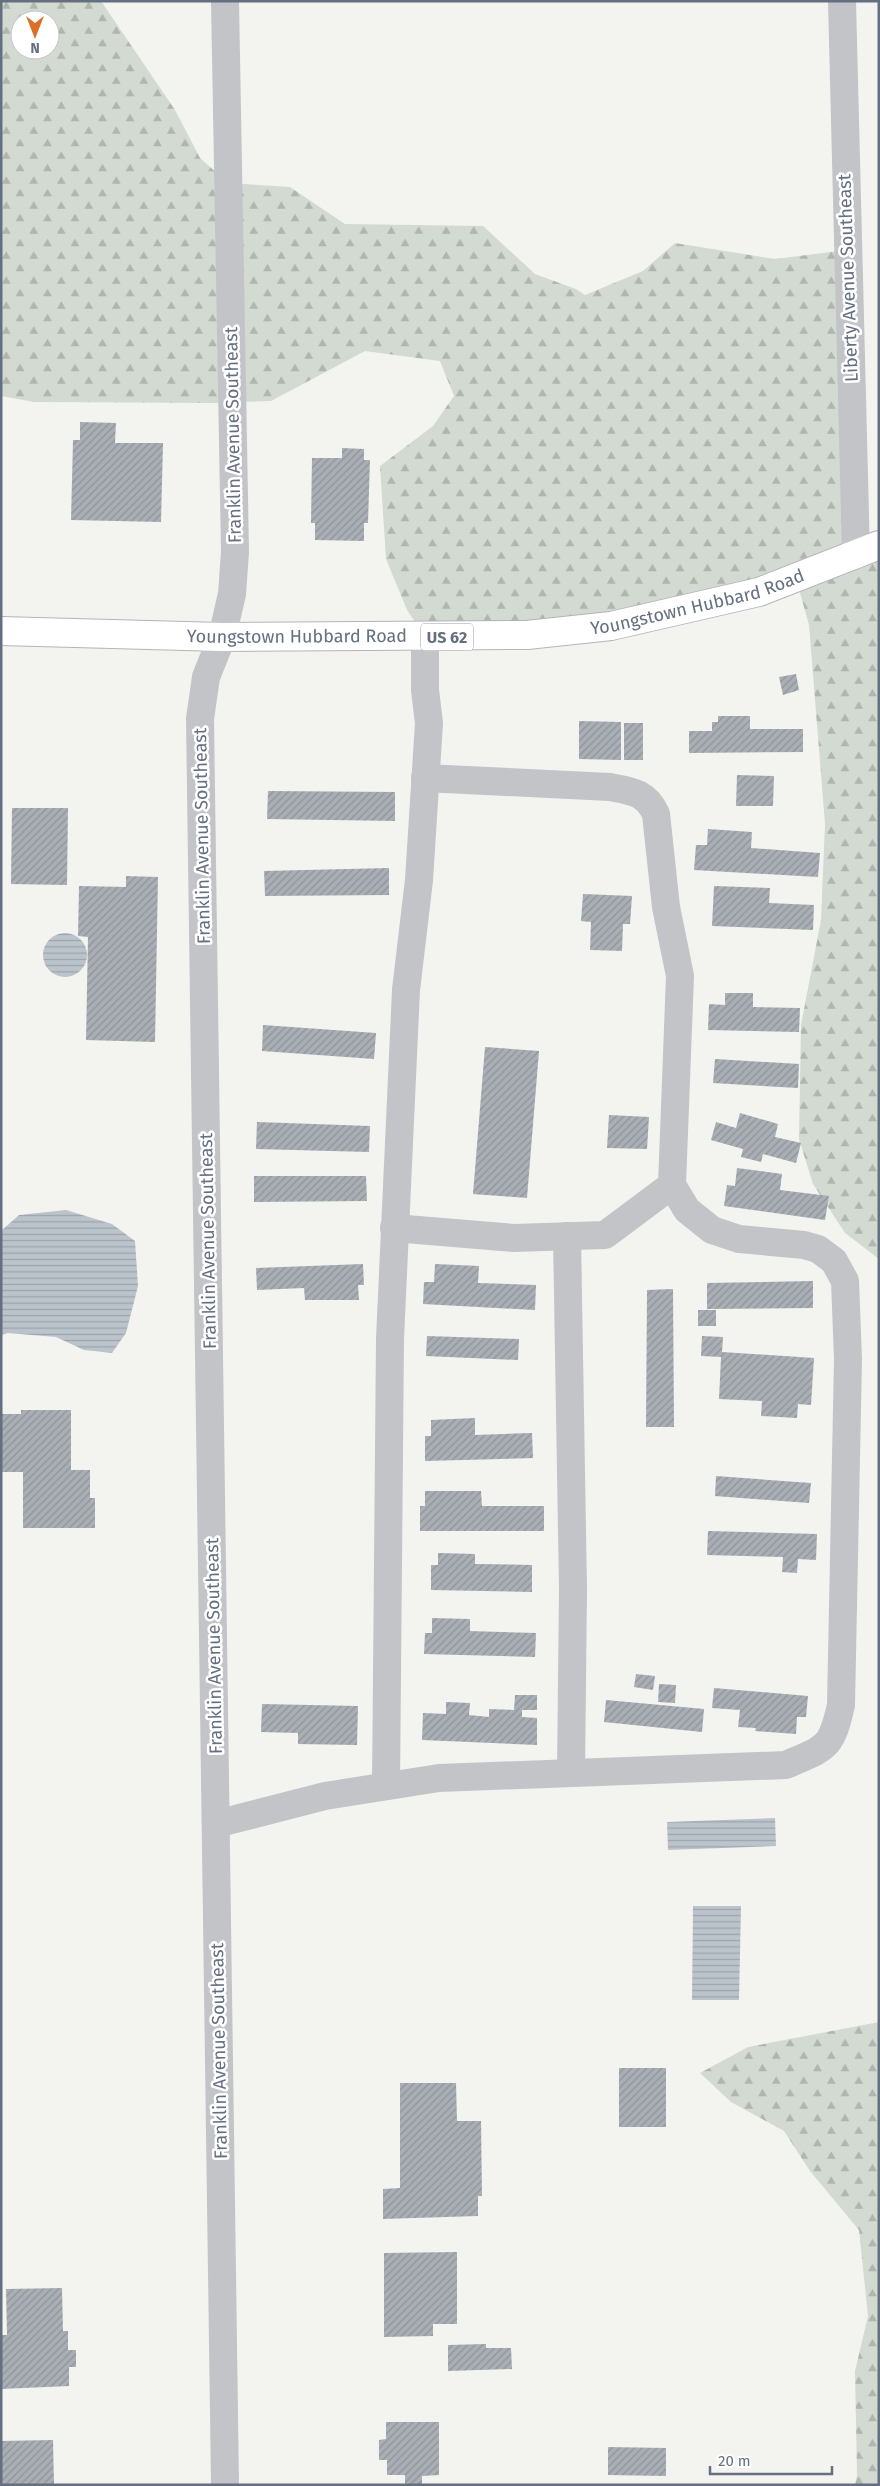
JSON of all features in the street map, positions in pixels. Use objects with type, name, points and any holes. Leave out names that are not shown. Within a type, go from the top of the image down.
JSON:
[{"type":"main road","name":"Youngstown Hubbard Road","points":[[1,631],[222,636],[425,637],[527,635],[611,626],[759,592],[867,550]]},
{"type":"street","name":"Franklin Avenue Southeast","points":[[225,1],[235,552],[232,594],[222,636],[206,677],[200,719],[225,2485]]},
{"type":"street","name":"Liberty Avenue Southeast","points":[[842,1],[867,550]]},
{"type":"street","points":[[386,1786],[390,1339],[406,990],[419,880],[429,723],[425,690],[425,637]]},
{"type":"street","points":[[216,1824],[325,1796],[439,1778],[786,1765],[819,1750],[831,1740],[841,1705],[848,1359],[844,1281],[834,1262],[818,1249],[804,1245],[739,1239],[712,1230],[687,1210],[672,1185],[680,976],[669,927],[656,814],[651,802],[636,792],[610,787],[425,778]]},
{"type":"street","points":[[394,1228],[514,1238],[605,1235],[672,1185]]},
{"type":"street","points":[[567,1236],[573,1589],[571,1772]]},
{"type":"green space","points":[[1,1],[101,1],[175,110],[200,158],[228,183],[290,187],[345,224],[483,226],[535,274],[576,289],[585,295],[643,271],[675,243],[775,259],[847,250],[856,555],[879,545],[879,1259],[845,1233],[813,1184],[799,1139],[801,1025],[821,920],[825,824],[809,625],[796,578],[611,626],[425,637],[407,610],[386,559],[380,466],[433,426],[454,396],[440,361],[365,351],[271,401],[215,403],[34,402],[1,396]]},
{"type":"green space","points":[[879,2022],[879,2485],[855,2485],[857,2475],[855,2371],[868,2316],[859,2230],[810,2171],[784,2131],[731,2102],[700,2073],[748,2047]]},
{"type":"shaded area","points":[[61,933],[69,933],[81,939],[87,955],[81,971],[69,977],[61,977],[49,971],[43,959],[43,951],[49,939]]},
{"type":"shaded area","points":[[66,1210],[112,1224],[135,1241],[138,1286],[126,1333],[112,1353],[84,1350],[56,1337],[8,1333],[1,1335],[1,1231],[19,1215]]},
{"type":"shaded area","points":[[775,1818],[776,1846],[668,1850],[667,1822]]},
{"type":"shaded area","points":[[693,1906],[741,1906],[739,2000],[692,2000]]},
{"type":"building","points":[[80,422],[116,423],[115,443],[163,443],[161,522],[71,520],[73,440],[80,440]]},
{"type":"building","points":[[342,448],[364,449],[364,460],[370,460],[368,523],[364,523],[364,541],[315,540],[315,523],[311,523],[312,458],[342,458]]},
{"type":"building","points":[[796,674],[799,690],[783,695],[779,677]]},
{"type":"building","points":[[718,716],[750,716],[750,729],[803,729],[803,752],[689,753],[689,731],[712,731],[712,722],[718,722]]},
{"type":"building","points":[[579,721],[621,722],[621,760],[579,759]]},
{"type":"building","points":[[624,723],[643,723],[643,760],[624,760]]},
{"type":"building","points":[[737,775],[774,776],[773,806],[736,806]]},
{"type":"building","points":[[268,791],[395,792],[395,821],[267,819]]},
{"type":"building","points":[[12,808],[68,808],[67,885],[11,884]]},
{"type":"building","points":[[708,829],[752,832],[751,848],[820,853],[818,877],[694,870],[696,845],[707,845]]},
{"type":"building","points":[[389,868],[389,895],[265,896],[264,871]]},
{"type":"building","points":[[126,876],[158,877],[155,1042],[86,1040],[88,937],[78,936],[79,886],[126,887]]},
{"type":"building","points":[[714,886],[770,888],[769,903],[814,905],[813,930],[712,926]]},
{"type":"building","points":[[583,894],[632,896],[630,924],[623,924],[622,951],[590,950],[591,922],[581,921]]},
{"type":"building","points":[[725,993],[753,993],[753,1007],[800,1008],[799,1032],[708,1030],[709,1004],[725,1005]]},
{"type":"building","points":[[263,1025],[376,1033],[374,1059],[262,1051]]},
{"type":"building","points":[[485,1047],[539,1051],[527,1198],[473,1194]]},
{"type":"building","points":[[715,1059],[799,1064],[798,1088],[713,1083]]},
{"type":"building","points":[[740,1113],[778,1124],[775,1137],[801,1143],[796,1163],[763,1154],[761,1162],[741,1157],[743,1149],[711,1140],[716,1122],[736,1128]]},
{"type":"building","points":[[609,1115],[649,1117],[647,1149],[607,1148]]},
{"type":"building","points":[[257,1122],[370,1126],[369,1152],[256,1149]]},
{"type":"building","points":[[737,1168],[782,1174],[780,1190],[829,1196],[825,1220],[724,1206],[727,1185],[735,1186]]},
{"type":"building","points":[[254,1176],[366,1176],[367,1201],[254,1202]]},
{"type":"building","points":[[363,1264],[364,1285],[358,1285],[359,1300],[305,1300],[304,1288],[257,1290],[256,1268]]},
{"type":"building","points":[[435,1264],[479,1266],[478,1283],[536,1285],[535,1310],[423,1304],[424,1282],[434,1282]]},
{"type":"building","points":[[813,1281],[813,1308],[707,1309],[707,1283]]},
{"type":"building","points":[[673,1289],[674,1427],[646,1427],[647,1290]]},
{"type":"building","points":[[698,1310],[716,1310],[716,1326],[698,1326]]},
{"type":"building","points":[[427,1336],[519,1339],[518,1360],[426,1356]]},
{"type":"building","points":[[702,1336],[723,1337],[722,1352],[814,1358],[811,1405],[798,1404],[797,1418],[761,1416],[762,1401],[719,1399],[721,1357],[701,1356]]},
{"type":"building","points":[[21,1410],[71,1410],[71,1470],[90,1470],[90,1498],[95,1498],[95,1528],[23,1528],[23,1472],[2,1472],[2,1414],[21,1414]]},
{"type":"building","points":[[475,1418],[475,1435],[532,1433],[533,1458],[425,1461],[425,1436],[431,1436],[431,1420]]},
{"type":"building","points":[[716,1476],[811,1483],[809,1503],[715,1496]]},
{"type":"building","points":[[425,1491],[481,1491],[482,1506],[544,1506],[544,1531],[420,1531],[420,1506],[425,1506]]},
{"type":"building","points":[[708,1531],[817,1534],[816,1560],[798,1559],[797,1573],[782,1572],[783,1557],[707,1555]]},
{"type":"building","points":[[438,1553],[475,1554],[475,1564],[532,1565],[532,1592],[431,1590],[431,1565],[438,1565]]},
{"type":"building","points":[[432,1618],[470,1619],[470,1631],[536,1633],[535,1657],[424,1654],[425,1633],[432,1633]]},
{"type":"building","points":[[636,1674],[655,1676],[653,1690],[634,1687]]},
{"type":"building","points":[[659,1684],[676,1685],[675,1703],[658,1702]]},
{"type":"building","points":[[714,1688],[808,1696],[806,1717],[797,1717],[796,1734],[755,1731],[756,1728],[738,1727],[740,1710],[712,1708]]},
{"type":"building","points":[[515,1695],[537,1695],[537,1710],[522,1710],[522,1717],[537,1718],[537,1745],[422,1740],[423,1713],[446,1714],[446,1702],[470,1703],[469,1715],[489,1717],[489,1709],[514,1710]]},
{"type":"building","points":[[606,1700],[704,1709],[702,1732],[604,1722]]},
{"type":"building","points":[[262,1704],[358,1706],[357,1745],[298,1744],[298,1733],[261,1732]]},
{"type":"building","points":[[619,2068],[666,2068],[666,2127],[619,2127]]},
{"type":"building","points":[[400,2083],[456,2083],[457,2121],[481,2121],[482,2196],[478,2196],[478,2216],[383,2219],[383,2189],[400,2188]]},
{"type":"building","points":[[457,2252],[457,2324],[433,2324],[433,2336],[384,2337],[384,2253]]},
{"type":"building","points":[[62,2288],[63,2331],[68,2331],[68,2350],[76,2350],[76,2367],[69,2367],[69,2386],[1,2389],[1,2335],[7,2335],[6,2289]]},
{"type":"building","points":[[486,2344],[486,2348],[511,2348],[512,2369],[448,2371],[448,2345]]},
{"type":"building","points":[[386,2422],[439,2422],[439,2475],[422,2476],[422,2485],[405,2485],[405,2475],[387,2475],[387,2460],[379,2460],[379,2440],[386,2439]]},
{"type":"building","points":[[53,2440],[54,2485],[1,2485],[1,2441]]},
{"type":"building","points":[[608,2447],[666,2448],[666,2476],[608,2475]]}]
